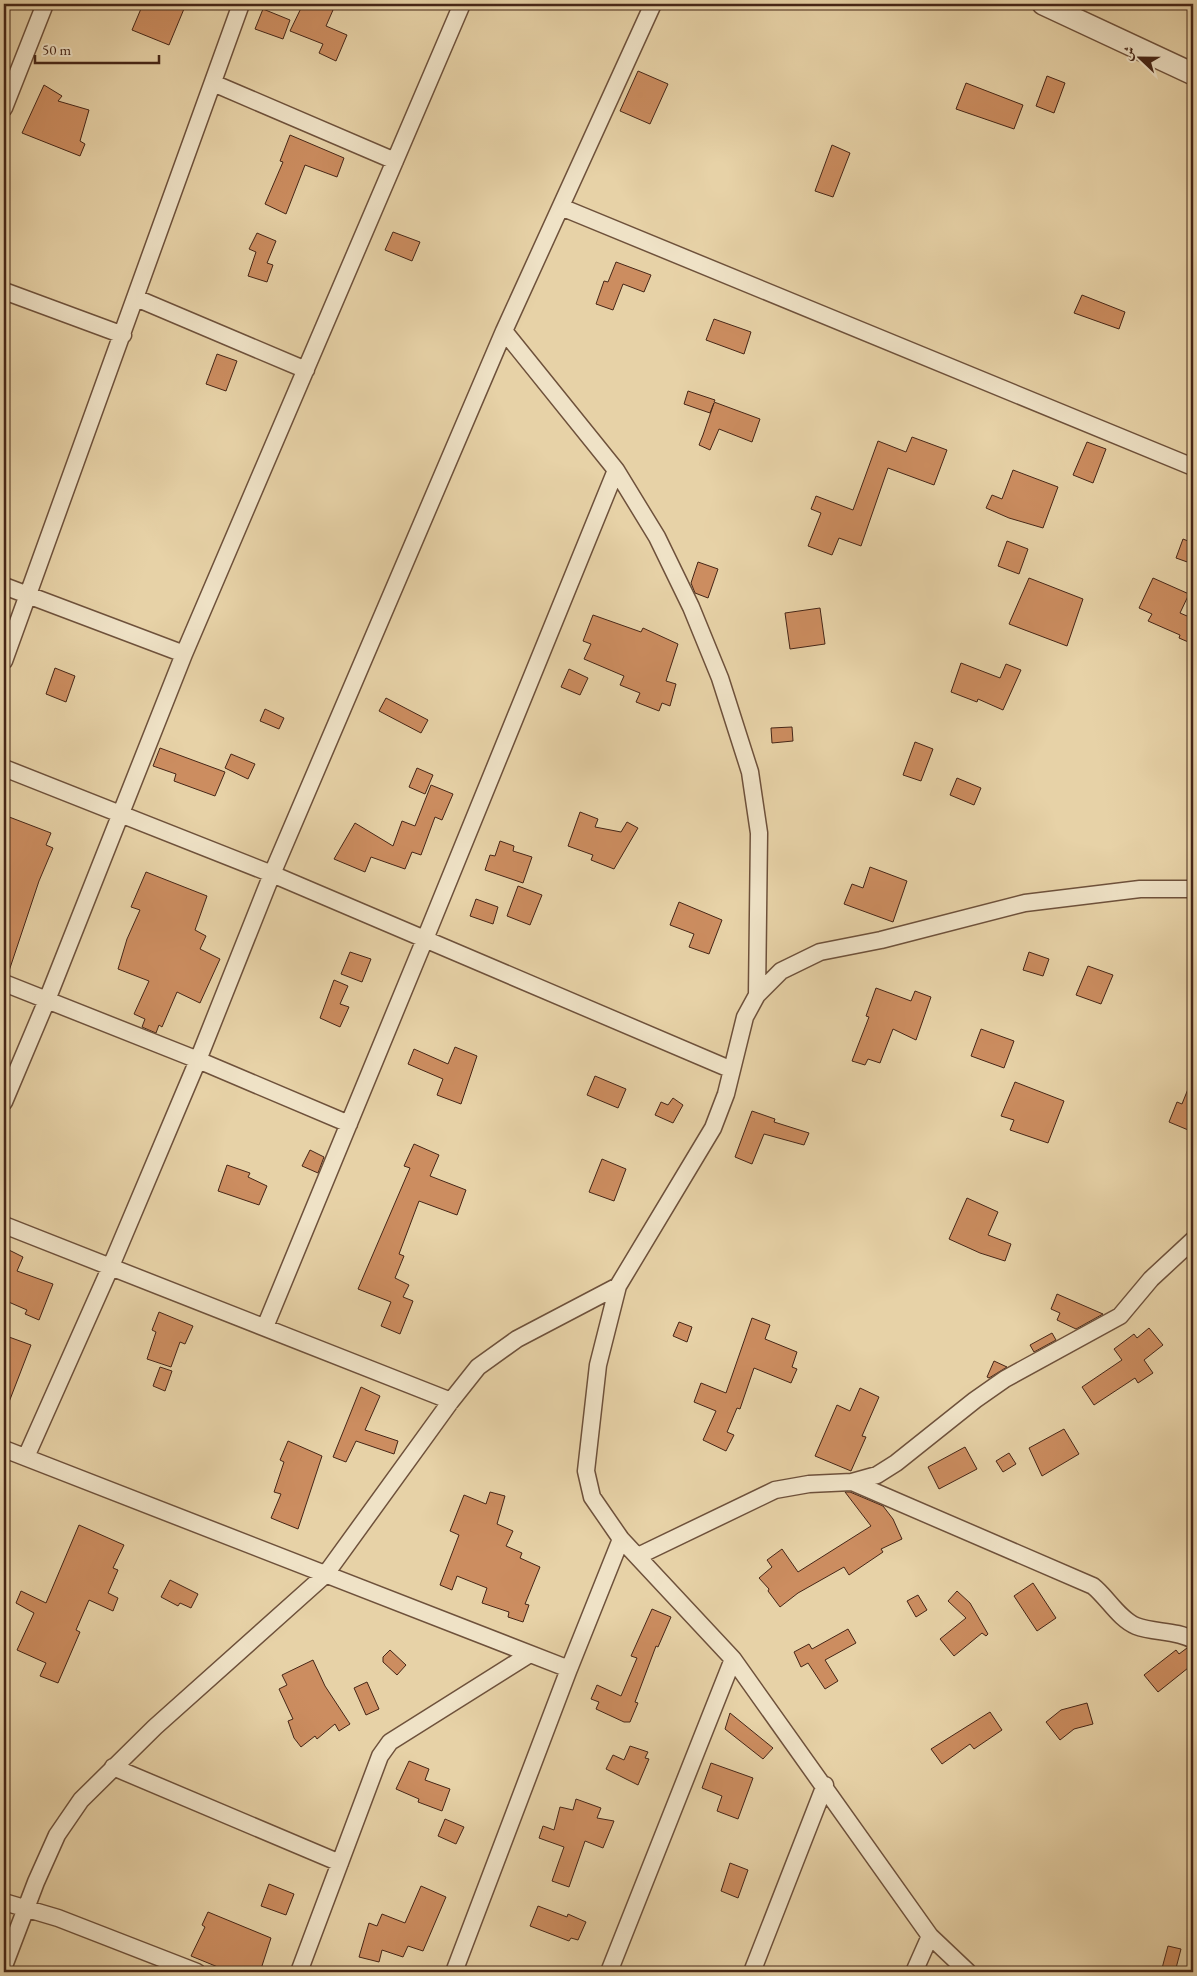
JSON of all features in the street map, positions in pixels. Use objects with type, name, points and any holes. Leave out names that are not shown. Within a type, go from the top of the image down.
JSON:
[{"type":"street","points":[[4,108],[45,4]]},
{"type":"street","points":[[4,661],[241,4]]},
{"type":"street","points":[[4,1102],[47,1000],[184,654],[462,4]]},
{"type":"street","points":[[26,1457],[111,1266],[198,1060],[272,874],[504,331],[654,4]]},
{"type":"street","points":[[1043,4],[1193,74]]},
{"type":"street","points":[[213,83],[395,161]]},
{"type":"street","points":[[561,207],[1193,467]]},
{"type":"street","points":[[4,291],[123,335]]},
{"type":"street","points":[[136,298],[306,370]]},
{"type":"street","points":[[504,331],[616,470],[656,537],[691,607],[720,678],[750,772],[759,833],[757,994]]},
{"type":"street","points":[[264,1327],[426,940],[616,470]]},
{"type":"street","points":[[4,586],[184,654]]},
{"type":"street","points":[[4,768],[272,874],[732,1070]]},
{"type":"street","points":[[968,1972],[930,1936],[825,1785],[733,1659],[621,1539],[592,1496],[586,1471],[598,1365],[618,1286],[714,1128],[726,1094],[745,1016],[757,994],[781,971],[820,952],[881,940],[1025,903],[1140,889],[1193,889]]},
{"type":"street","points":[[4,983],[198,1060],[349,1124]]},
{"type":"street","points":[[4,1225],[451,1401]]},
{"type":"street","points":[[638,1556],[775,1490],[808,1484],[852,1482],[877,1475],[896,1463],[975,1400],[1005,1379],[1120,1316],[1158,1272],[1193,1240]]},
{"type":"street","points":[[4,1966],[57,1835],[81,1800],[113,1767],[325,1575],[451,1401],[478,1368],[517,1339],[618,1286]]},
{"type":"street","points":[[4,1449],[569,1669]]},
{"type":"street","points":[[852,1482],[1093,1586],[1106,1597],[1126,1620],[1136,1626],[1193,1640]]},
{"type":"street","points":[[454,1972],[569,1669],[621,1539]]},
{"type":"street","points":[[299,1972],[380,1756],[390,1742],[530,1654]]},
{"type":"street","points":[[609,1972],[733,1659]]},
{"type":"street","points":[[113,1767],[340,1863]]},
{"type":"street","points":[[752,1972],[825,1785]]},
{"type":"street","points":[[4,1902],[26,1908],[165,1966],[197,1972]]},
{"type":"street","points":[[914,1972],[930,1936]]},
{"type":"building","points":[[143,4],[186,4],[169,45],[132,30]]},
{"type":"building","points":[[303,4],[318,4],[333,10],[326,26],[347,35],[336,61],[319,53],[323,44],[290,31]]},
{"type":"building","points":[[263,9],[290,20],[283,39],[255,29]]},
{"type":"building","points":[[638,71],[668,84],[650,124],[620,111]]},
{"type":"building","points":[[1047,76],[1065,83],[1054,113],[1036,106]]},
{"type":"building","points":[[966,83],[1023,105],[1014,129],[956,109]]},
{"type":"building","points":[[44,85],[62,96],[58,101],[89,110],[80,141],[85,144],[80,156],[22,133]]},
{"type":"building","points":[[290,135],[344,158],[337,177],[305,165],[286,214],[265,204],[283,162],[280,161]]},
{"type":"building","points":[[832,145],[850,153],[833,197],[815,191]]},
{"type":"building","points":[[393,232],[420,242],[412,261],[385,250]]},
{"type":"building","points":[[257,233],[276,241],[267,263],[273,265],[267,282],[248,276],[256,252],[249,249]]},
{"type":"building","points":[[616,262],[651,275],[644,292],[623,284],[613,310],[596,304],[604,281],[608,282]]},
{"type":"building","points":[[1082,295],[1125,312],[1119,329],[1074,313]]},
{"type":"building","points":[[714,319],[751,332],[744,354],[706,340]]},
{"type":"building","points":[[217,354],[237,361],[226,391],[206,384]]},
{"type":"building","points":[[688,391],[760,419],[752,442],[719,429],[710,450],[699,445],[714,403],[710,413],[684,404]]},
{"type":"building","points":[[912,437],[947,450],[934,485],[888,468],[861,546],[839,538],[832,555],[808,546],[821,513],[811,509],[816,496],[853,510],[878,441],[906,452]]},
{"type":"building","points":[[1087,442],[1106,449],[1093,483],[1073,475]]},
{"type":"building","points":[[1013,470],[1058,487],[1043,528],[1009,518],[986,508],[992,495],[1002,499]]},
{"type":"building","points":[[1183,539],[1193,543],[1193,564],[1176,558]]},
{"type":"building","points":[[1007,541],[1028,549],[1019,574],[998,566]]},
{"type":"building","points":[[698,562],[718,569],[708,598],[695,593],[691,583]]},
{"type":"building","points":[[1029,578],[1083,599],[1067,646],[1009,624]]},
{"type":"building","points":[[1153,578],[1189,594],[1180,613],[1187,616],[1193,604],[1193,644],[1179,638],[1180,635],[1148,621],[1152,614],[1139,608]]},
{"type":"building","points":[[820,608],[825,644],[790,649],[785,613]]},
{"type":"building","points":[[593,615],[641,632],[643,628],[678,644],[666,681],[676,684],[670,706],[662,703],[659,711],[636,702],[640,693],[620,685],[624,676],[584,659],[591,644],[583,641]]},
{"type":"building","points":[[961,663],[1000,678],[1006,664],[1021,670],[1003,710],[978,699],[977,702],[951,692]]},
{"type":"building","points":[[55,668],[75,676],[66,702],[46,694]]},
{"type":"building","points":[[569,669],[588,678],[580,695],[561,687]]},
{"type":"building","points":[[386,698],[428,720],[421,733],[379,711]]},
{"type":"building","points":[[265,709],[284,718],[279,729],[260,721]]},
{"type":"building","points":[[792,727],[793,741],[772,743],[771,728]]},
{"type":"building","points":[[915,742],[933,749],[921,781],[903,775]]},
{"type":"building","points":[[160,748],[225,772],[215,796],[174,781],[176,774],[153,766]]},
{"type":"building","points":[[231,754],[255,764],[248,779],[225,768]]},
{"type":"building","points":[[417,768],[433,775],[425,794],[409,787]]},
{"type":"building","points":[[957,778],[981,788],[974,805],[950,795]]},
{"type":"building","points":[[431,785],[453,794],[442,820],[435,817],[421,855],[412,852],[405,869],[371,857],[365,872],[334,859],[355,823],[393,846],[402,821],[415,826]]},
{"type":"building","points":[[580,812],[598,819],[595,827],[621,832],[627,822],[638,828],[614,869],[591,860],[593,855],[568,846]]},
{"type":"building","points":[[4,815],[51,833],[46,845],[53,848],[39,881],[8,974],[4,973]]},
{"type":"building","points":[[500,841],[514,846],[513,851],[532,857],[523,883],[485,870],[490,855],[495,856]]},
{"type":"building","points":[[870,867],[907,881],[893,922],[844,904],[852,884],[863,888]]},
{"type":"building","points":[[146,872],[207,896],[195,930],[206,936],[200,949],[220,959],[200,1003],[177,992],[162,1027],[159,1025],[156,1033],[142,1027],[145,1019],[134,1014],[149,981],[118,969],[127,939],[140,910],[131,907]]},
{"type":"building","points":[[518,886],[542,895],[530,925],[507,916]]},
{"type":"building","points":[[476,899],[498,907],[493,924],[470,916]]},
{"type":"building","points":[[679,902],[722,920],[709,954],[689,947],[694,934],[670,925]]},
{"type":"building","points":[[350,952],[371,959],[362,982],[341,974]]},
{"type":"building","points":[[1029,952],[1049,959],[1043,976],[1023,970]]},
{"type":"building","points":[[1088,966],[1113,975],[1101,1004],[1076,995]]},
{"type":"building","points":[[334,980],[348,986],[340,1004],[349,1007],[340,1027],[320,1018]]},
{"type":"building","points":[[876,988],[911,1001],[915,991],[931,997],[916,1040],[893,1029],[880,1063],[868,1059],[865,1065],[852,1061],[869,1017],[866,1016]]},
{"type":"building","points":[[981,1029],[1014,1041],[1004,1068],[971,1056]]},
{"type":"building","points":[[455,1047],[477,1056],[461,1104],[437,1095],[443,1079],[408,1064],[414,1049],[448,1064]]},
{"type":"building","points":[[595,1076],[626,1089],[618,1108],[587,1095]]},
{"type":"building","points":[[1192,1079],[1193,1132],[1169,1122],[1177,1102],[1182,1104]]},
{"type":"building","points":[[1015,1082],[1064,1101],[1048,1143],[1010,1130],[1014,1120],[1001,1116]]},
{"type":"building","points":[[673,1098],[683,1105],[673,1123],[655,1115],[661,1102],[668,1105]]},
{"type":"building","points":[[752,1111],[775,1119],[774,1122],[809,1133],[804,1145],[764,1134],[752,1164],[735,1157]]},
{"type":"building","points":[[414,1144],[439,1155],[430,1176],[466,1190],[457,1215],[419,1201],[399,1254],[404,1256],[395,1278],[409,1285],[403,1297],[413,1301],[400,1334],[381,1326],[391,1302],[358,1289],[410,1168],[404,1166]]},
{"type":"building","points":[[310,1150],[324,1157],[318,1173],[302,1166]]},
{"type":"building","points":[[602,1159],[626,1169],[614,1201],[589,1192]]},
{"type":"building","points":[[227,1165],[250,1173],[248,1177],[267,1186],[259,1205],[218,1191]]},
{"type":"building","points":[[967,1198],[998,1212],[988,1235],[1011,1244],[1005,1261],[980,1253],[949,1239]]},
{"type":"building","points":[[7,1249],[23,1257],[17,1271],[53,1284],[39,1320],[25,1314],[27,1310],[4,1300],[4,1256]]},
{"type":"building","points":[[1057,1294],[1103,1314],[1076,1329],[1057,1320],[1060,1313],[1051,1309]]},
{"type":"building","points":[[159,1312],[193,1326],[185,1344],[180,1342],[171,1367],[147,1359],[156,1332],[152,1330]]},
{"type":"building","points":[[752,1318],[770,1325],[765,1339],[797,1352],[792,1367],[797,1369],[791,1383],[754,1368],[740,1409],[737,1408],[727,1432],[734,1435],[726,1451],[703,1440],[716,1411],[694,1402],[701,1383],[726,1393]]},
{"type":"building","points":[[679,1322],[692,1327],[687,1342],[673,1336]]},
{"type":"building","points":[[1149,1328],[1163,1345],[1144,1360],[1153,1373],[1138,1383],[1135,1378],[1094,1405],[1082,1387],[1122,1360],[1114,1349],[1134,1334],[1137,1338]]},
{"type":"building","points":[[1052,1333],[1056,1340],[1034,1352],[1030,1345]]},
{"type":"building","points":[[9,1337],[31,1345],[4,1415],[4,1350]]},
{"type":"building","points":[[994,1361],[1007,1367],[989,1378],[987,1377]]},
{"type":"building","points":[[160,1367],[172,1371],[165,1391],[153,1386]]},
{"type":"building","points":[[361,1387],[380,1396],[365,1430],[398,1441],[394,1454],[356,1441],[346,1462],[333,1457]]},
{"type":"building","points":[[860,1388],[879,1397],[862,1436],[866,1437],[851,1471],[815,1456],[837,1405],[850,1411]]},
{"type":"building","points":[[1064,1429],[1079,1454],[1042,1476],[1029,1448]]},
{"type":"building","points":[[288,1441],[322,1456],[298,1529],[271,1518],[281,1494],[274,1492],[284,1462],[280,1460]]},
{"type":"building","points":[[965,1447],[977,1469],[939,1489],[928,1467]]},
{"type":"building","points":[[1009,1453],[1016,1464],[1003,1472],[996,1461]]},
{"type":"building","points":[[490,1492],[505,1496],[497,1524],[513,1531],[506,1546],[522,1553],[520,1558],[540,1567],[525,1604],[529,1605],[523,1622],[508,1617],[509,1612],[482,1603],[487,1588],[457,1576],[452,1590],[440,1585],[459,1535],[450,1531],[464,1495],[486,1504]]},
{"type":"building","points":[[845,1492],[850,1492],[883,1506],[893,1519],[902,1539],[881,1549],[883,1552],[849,1575],[844,1567],[798,1593],[780,1607],[768,1591],[769,1589],[759,1578],[772,1567],[767,1560],[782,1549],[798,1572],[871,1526]]},
{"type":"building","points":[[79,1525],[124,1545],[113,1568],[118,1570],[108,1593],[118,1598],[113,1611],[89,1600],[76,1630],[80,1632],[58,1683],[40,1676],[46,1663],[17,1650],[34,1613],[16,1603],[21,1591],[46,1603]]},
{"type":"building","points":[[170,1580],[198,1594],[191,1608],[180,1603],[178,1606],[161,1597]]},
{"type":"building","points":[[1033,1583],[1056,1618],[1037,1631],[1014,1596]]},
{"type":"building","points":[[957,1591],[970,1603],[988,1634],[986,1636],[982,1633],[954,1656],[940,1639],[966,1618],[948,1601]]},
{"type":"building","points":[[918,1595],[927,1610],[916,1617],[907,1601]]},
{"type":"building","points":[[652,1609],[671,1617],[658,1647],[656,1646],[635,1702],[638,1703],[630,1722],[624,1722],[596,1709],[599,1702],[591,1699],[597,1685],[621,1696],[637,1658],[631,1656]]},
{"type":"building","points":[[848,1629],[856,1643],[825,1660],[838,1681],[825,1689],[808,1663],[801,1667],[794,1652],[809,1644],[812,1649]]},
{"type":"building","points":[[1187,1648],[1193,1650],[1193,1664],[1158,1692],[1144,1675],[1176,1650],[1179,1654]]},
{"type":"building","points":[[390,1650],[406,1665],[397,1675],[383,1662],[383,1657]]},
{"type":"building","points":[[313,1660],[325,1686],[350,1724],[339,1731],[335,1724],[317,1739],[315,1736],[301,1747],[294,1738],[288,1721],[293,1719],[279,1689],[287,1685],[282,1675]]},
{"type":"building","points":[[367,1682],[379,1709],[366,1715],[354,1688]]},
{"type":"building","points":[[1087,1703],[1093,1724],[1074,1729],[1060,1740],[1046,1722],[1061,1710]]},
{"type":"building","points":[[990,1712],[1002,1730],[974,1749],[970,1744],[942,1764],[931,1749]]},
{"type":"building","points":[[730,1713],[773,1748],[763,1759],[725,1729]]},
{"type":"building","points":[[630,1746],[648,1752],[645,1758],[649,1759],[638,1785],[606,1769],[613,1755],[624,1760]]},
{"type":"building","points":[[409,1761],[429,1769],[425,1780],[450,1789],[442,1811],[418,1802],[419,1799],[396,1789]]},
{"type":"building","points":[[711,1763],[753,1778],[738,1819],[717,1811],[722,1796],[702,1788]]},
{"type":"building","points":[[576,1799],[601,1808],[597,1818],[614,1821],[603,1848],[585,1841],[569,1887],[552,1881],[564,1847],[539,1838],[543,1826],[554,1830],[560,1807],[573,1810]]},
{"type":"building","points":[[445,1819],[464,1827],[456,1844],[438,1836]]},
{"type":"building","points":[[730,1863],[748,1870],[738,1898],[721,1891]]},
{"type":"building","points":[[269,1884],[294,1894],[286,1915],[261,1906]]},
{"type":"building","points":[[421,1886],[446,1897],[423,1951],[408,1946],[403,1957],[382,1950],[379,1962],[359,1957],[369,1923],[377,1926],[382,1914],[405,1923]]},
{"type":"building","points":[[538,1906],[567,1917],[568,1914],[586,1922],[578,1940],[571,1938],[569,1941],[530,1926]]},
{"type":"building","points":[[208,1912],[271,1938],[260,1972],[230,1972],[191,1956],[205,1927],[202,1925]]},
{"type":"building","points":[[1168,1946],[1181,1949],[1175,1972],[1161,1972]]}]
